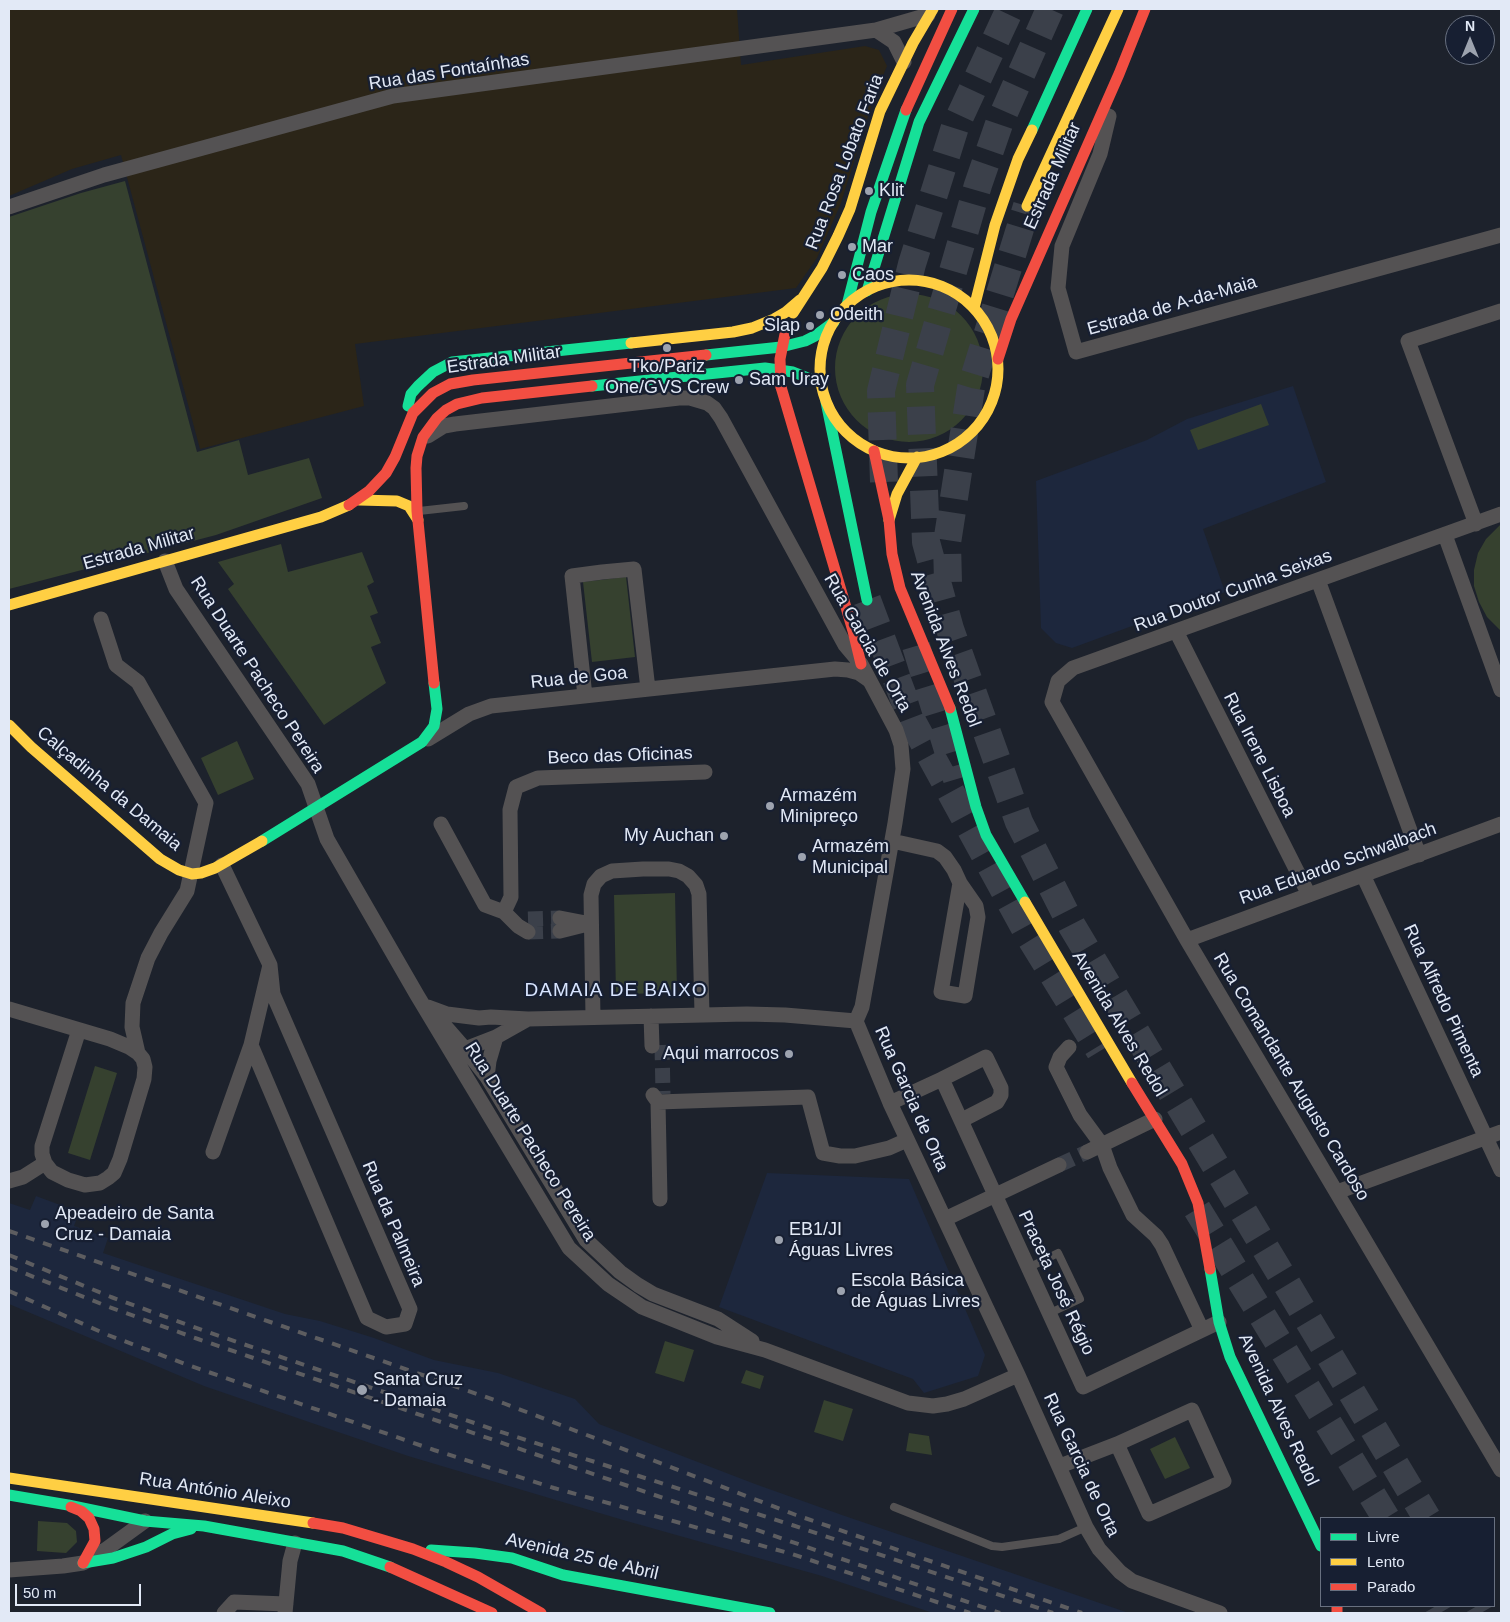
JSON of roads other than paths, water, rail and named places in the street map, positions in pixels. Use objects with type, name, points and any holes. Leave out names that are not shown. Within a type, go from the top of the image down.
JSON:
[{"type":"main road","points":[[847,306],[871,212],[904,114],[952,9]]},
{"type":"main road","points":[[866,291],[919,122],[974,9]]},
{"type":"main road","points":[[974,308],[995,225],[1018,159],[1087,9]]},
{"type":"main road","points":[[1027,206],[1118,9]]},
{"type":"main road","name":"Estrada Militar","points":[[998,359],[1012,319],[1119,74],[1145,9]]},
{"type":"main road","name":"Rua Rosa Lobato Faria","points":[[800,300],[822,268],[838,236],[850,209],[880,111],[931,12]]},
{"type":"main road","points":[[826,402],[838,422],[854,439],[874,451],[895,457],[917,458],[940,452],[961,441],[978,425],[991,405],[998,382],[998,359],[990,332],[974,308],[956,293],[935,284],[912,280],[888,282],[866,291],[847,306],[834,322],[825,341],[820,362],[821,383],[867,600]]},
{"type":"main road","points":[[800,300],[785,334],[780,359],[781,387],[861,664]]},
{"type":"main road","points":[[406,427],[408,403],[418,386],[433,372],[452,362],[733,332],[774,320],[800,300]]},
{"type":"main road","name":"Estrada Militar","points":[[9,605],[322,517],[345,508],[358,500],[386,473],[395,458],[413,413],[433,392],[446,386],[461,381],[782,347],[815,336],[834,322]]},
{"type":"main road","name":"Estrada Militar","points":[[420,444],[437,418],[446,410],[457,404],[482,398],[765,368],[793,372],[821,383]]},
{"type":"main road","points":[[420,444],[416,468],[417,515],[437,710],[434,726],[422,742]]},
{"type":"main road","name":"Avenida Alves Redol","points":[[874,451],[889,520],[892,554],[900,588],[952,713],[976,808],[986,836],[1096,1024],[1182,1164],[1198,1203],[1219,1322],[1230,1356],[1320,1544]]},
{"type":"main road","name":"Avenida Alves Redol","points":[[889,520],[900,490],[917,458]]},
{"type":"main road","points":[[358,500],[402,502],[409,506],[417,515]]},
{"type":"main road","name":"Calçadinha da Damaia","points":[[9,725],[31,747],[160,859],[179,870],[192,874]]},
{"type":"main road","name":"Rua de Goa","points":[[192,874],[201,873],[222,865],[422,742]]},
{"type":"main road","name":"Rua António Aleixo","points":[[9,1478],[343,1528],[413,1550]]},
{"type":"main road","name":"Rua António Aleixo","points":[[9,1495],[144,1521],[204,1526],[343,1551],[400,1570]]},
{"type":"main road","points":[[144,1521],[169,1509],[191,1504]]},
{"type":"main road","points":[[68,1505],[81,1511],[89,1518],[94,1529],[95,1541],[83,1563]]},
{"type":"main road","points":[[83,1563],[113,1558],[146,1547],[172,1534],[204,1526]]},
{"type":"main road","points":[[413,1550],[446,1562],[541,1613]]},
{"type":"main road","name":"Avenida 25 de Abril","points":[[413,1550],[475,1552],[512,1558],[563,1575],[770,1613]]},
{"type":"main road","points":[[400,1570],[446,1578],[478,1578],[498,1575]]},
{"type":"main road","points":[[400,1570],[485,1612]]},
{"type":"main road","points":[[526,1574],[563,1575]]},
{"type":"street","name":"Rua das Fontaínhas","points":[[9,207],[104,175],[393,96],[876,30],[931,12]]},
{"type":"street","points":[[876,30],[894,42],[904,62]]},
{"type":"street","name":"Estrada de A-da-Maia","points":[[1119,74],[1100,154],[1062,246],[1058,288],[1076,352],[1501,234]]},
{"type":"street","points":[[1476,524],[1408,341],[1501,312]]},
{"type":"street","name":"Rua Garcia de Orta","points":[[420,444],[444,426],[455,424],[679,398],[690,398],[706,403],[714,408],[721,418],[845,644],[861,664],[896,730],[902,752],[903,769],[892,841],[862,1007],[856,1021],[890,1103],[1018,1375],[1086,1527],[1107,1560],[1132,1581],[1220,1613]]},
{"type":"street","name":"Rua Doutor Cunha Seixas","points":[[1052,702],[1058,681],[1073,668],[1501,514]]},
{"type":"street","points":[[1445,535],[1498,669],[1501,690]]},
{"type":"street","name":"Rua Duarte Pacheco Pereira","points":[[165,561],[176,589],[308,784],[327,838],[417,995],[457,1045],[487,1077],[586,1240],[620,1272],[638,1285],[653,1294],[718,1319],[766,1350]]},
{"type":"street","points":[[586,696],[572,576],[602,572],[634,570],[648,689]]},
{"type":"street","points":[[1318,580],[1419,854]]},
{"type":"street","points":[[101,619],[116,665],[138,682],[206,803],[187,891],[182,902],[160,934],[148,958],[133,1004],[132,1027],[138,1053]]},
{"type":"street","name":"Rua Irene Lisboa","points":[[1176,631],[1309,895]]},
{"type":"street","name":"Rua de Goa","points":[[422,742],[469,714],[491,706],[835,669],[853,672],[869,680]]},
{"type":"street","name":"Rua Comandante Augusto Cardoso","points":[[1052,702],[1187,940],[1337,1192],[1494,1444],[1501,1470]]},
{"type":"street","points":[[9,737],[31,747]]},
{"type":"street","name":"Beco das Oficinas","points":[[504,912],[511,897],[510,810],[516,787],[538,778],[705,772]]},
{"type":"street","points":[[441,824],[486,905],[504,912],[525,925]]},
{"type":"street","name":"Rua Eduardo Schwalbach","points":[[1187,940],[1501,824]]},
{"type":"street","points":[[892,841],[937,851],[950,862],[960,883],[976,906],[978,917],[965,996],[941,992],[960,883]]},
{"type":"street","name":"Rua da Palmeira","points":[[222,865],[270,965],[274,994],[410,1309],[405,1324],[386,1327],[367,1318],[251,1045]]},
{"type":"street","points":[[593,1017],[590,895],[594,884],[602,876],[612,871],[670,868],[688,876],[696,885],[699,894],[702,1014]]},
{"type":"street","name":"Rua Alfredo Pimenta","points":[[1363,875],[1501,1170]]},
{"type":"street","points":[[560,925],[591,924]]},
{"type":"street","points":[[213,1152],[251,1045],[270,965]]},
{"type":"street","name":"Rua Duarte Pacheco Pereira","points":[[417,995],[457,1045],[569,1248],[608,1284],[642,1307],[717,1337],[766,1350],[897,1399],[921,1405],[947,1404],[964,1399],[1018,1375]]},
{"type":"street","points":[[428,1007],[447,1014],[479,1018],[528,1019],[702,1014],[785,1015],[856,1021]]},
{"type":"street","points":[[9,1009],[110,1039],[129,1047],[138,1053],[143,1060],[144,1079],[114,1173],[100,1183],[85,1185],[68,1180],[52,1172],[45,1163],[42,1154],[42,1146],[79,1030]]},
{"type":"street","points":[[656,1015],[657,1046]]},
{"type":"street","points":[[457,1045],[471,1023],[479,1018]]},
{"type":"street","points":[[457,1045],[496,1037],[528,1019]]},
{"type":"street","points":[[487,1077],[489,1061],[496,1037]]},
{"type":"street","points":[[1069,1047],[1060,1057],[1056,1067],[1080,1116],[1102,1145],[1110,1168],[1133,1215],[1162,1244],[1202,1330],[1219,1322]]},
{"type":"street","points":[[890,1103],[986,1057],[1000,1088],[999,1099],[997,1102],[962,1120]]},
{"type":"street","name":"Praceta José Régio","points":[[942,1078],[1083,1387],[1202,1330]]},
{"type":"street","points":[[660,1200],[658,1097],[808,1097],[823,1153],[840,1156],[855,1156],[889,1148],[907,1140]]},
{"type":"street","points":[[1087,1152],[1155,1119]]},
{"type":"street","points":[[1337,1192],[1501,1132]]},
{"type":"street","points":[[9,1181],[23,1177],[45,1163]]},
{"type":"street","points":[[945,1219],[1059,1165]]},
{"type":"street","points":[[1060,1466],[1117,1444],[1192,1410],[1224,1481],[1149,1514],[1117,1444]]},
{"type":"street","points":[[9,1570],[83,1563],[105,1550],[144,1521]]},
{"type":"street","points":[[224,1613],[234,1602],[286,1611],[290,1561],[295,1543]]},
{"type":"lane","points":[[417,515],[464,506]]},
{"type":"lane","points":[[1028,1268],[1058,1253],[1080,1299],[1050,1313]]},
{"type":"lane","points":[[894,1507],[992,1546],[1002,1548],[1059,1539],[1086,1527]]},
{"type":"tunnel","points":[[884,482],[881,391],[912,264],[955,127],[1010,9]]},
{"type":"tunnel","points":[[1050,9],[999,124],[978,185],[920,385],[926,542],[950,629],[1019,822],[1072,926],[1426,1517]]},
{"type":"tunnel","points":[[948,582],[947,543],[971,388],[1027,206]]},
{"type":"tunnel","points":[[867,600],[913,723],[1027,932],[1100,1051]]},
{"type":"tunnel","points":[[916,646],[957,779]]},
{"type":"tunnel","points":[[528,919],[560,918]]},
{"type":"tunnel","points":[[528,932],[560,931]]},
{"type":"tunnel","points":[[662,1045],[663,1094]]},
{"type":"tunnel","points":[[1059,1165],[1087,1152]]},
{"type":"tunnel","points":[[1197,1209],[1385,1517]]},
{"type":"tunnel","points":[[1437,1607],[1440,1613]]},
{"type":"tunnel","points":[[1478,1607],[1481,1613]]},
{"type":"railway","points":[[9,1231],[503,1403],[796,1515],[1082,1613]]},
{"type":"railway","points":[[9,1255],[111,1297],[202,1330],[495,1430],[792,1525],[1053,1613]]},
{"type":"railway","points":[[9,1267],[109,1307],[198,1339],[1000,1613]]},
{"type":"railway","points":[[9,1291],[108,1335],[188,1365],[434,1450],[554,1488],[792,1554],[970,1613]]},
{"type":"place","name":"Klit","points":[[869,191]]},
{"type":"place","name":"Mar","points":[[852,247]]},
{"type":"place","name":"Caos","points":[[842,275]]},
{"type":"place","name":"Odeith","points":[[820,315]]},
{"type":"place","name":"Slap","points":[[810,326]]},
{"type":"place","name":"Tko/Pariz One/GVS Crew","points":[[667,348]]},
{"type":"place","name":"Sam Uray","points":[[739,380]]},
{"type":"place","name":"Armazém Minipreço","points":[[770,806]]},
{"type":"place","name":"My Auchan","points":[[724,836]]},
{"type":"place","name":"Armazém Municipal","points":[[802,857]]},
{"type":"place","name":"Aqui marrocos","points":[[789,1054]]},
{"type":"place","name":"Apeadeiro de Santa Cruz - Damaia","points":[[45,1224]]},
{"type":"place","name":"EB1/JI Águas Livres","points":[[779,1240]]},
{"type":"place","name":"Escola Básica de Águas Livres","points":[[841,1291]]},
{"type":"place","name":"Santa Cruz - Damaia","points":[[362,1390]]},
{"type":"district","name":"DAMAIA DE BAIXO","points":[[616,991]]}]
